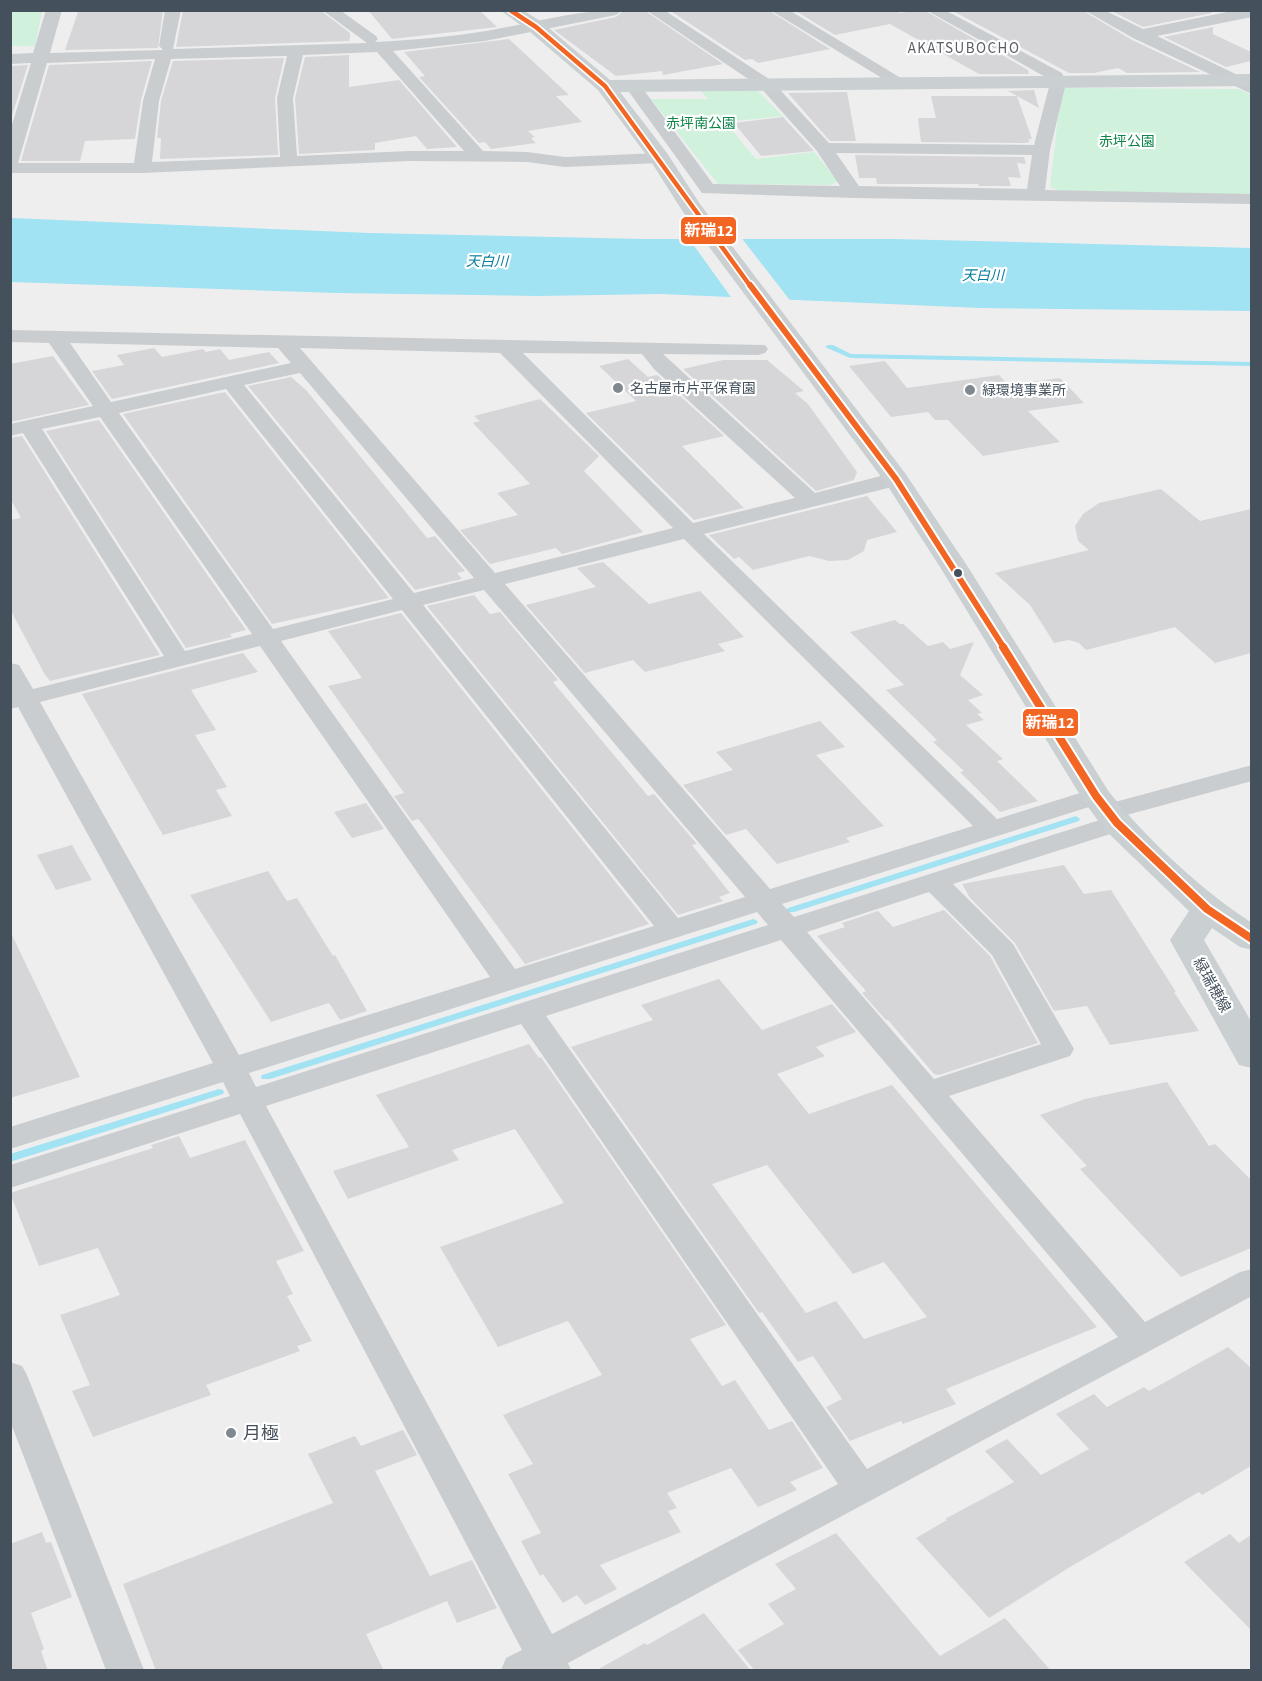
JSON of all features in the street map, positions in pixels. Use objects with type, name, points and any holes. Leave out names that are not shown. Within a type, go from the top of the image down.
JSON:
[{"type":"main road","points":[[523,18],[605,86],[659,158],[694,211],[779,327],[896,479],[1108,810],[1207,909],[1251,939]]},
{"type":"main road","points":[[605,86],[1246,83]]},
{"type":"main road","name":"緑瑞穂線","points":[[1207,909],[1187,940],[1251,1056]]},
{"type":"street","points":[[10,162],[54,10]]},
{"type":"street","points":[[142,168],[151,101],[166,50],[173,10]]},
{"type":"street","points":[[329,10],[376,43],[478,156]]},
{"type":"street","points":[[10,59],[42,54],[376,43],[425,44],[523,18],[565,10]]},
{"type":"street","points":[[523,18],[616,10]]},
{"type":"street","points":[[653,10],[766,84],[824,148],[854,193]]},
{"type":"street","points":[[777,10],[901,83]]},
{"type":"street","points":[[933,10],[1056,76],[1058,83],[1041,150],[1035,194]]},
{"type":"street","points":[[1091,10],[1139,35],[1246,83]]},
{"type":"street","points":[[1139,35],[1244,12]]},
{"type":"street","points":[[166,50],[296,51],[376,43]]},
{"type":"street","points":[[10,50],[42,54]]},
{"type":"street","points":[[289,162],[285,98],[296,51]]},
{"type":"street","points":[[632,85],[708,189],[1251,199]]},
{"type":"street","points":[[824,148],[1041,150]]},
{"type":"street","points":[[10,168],[142,168],[478,156],[528,157],[565,162],[659,158]]},
{"type":"street","points":[[10,336],[505,347],[758,349]]},
{"type":"street","points":[[55,337],[509,982]]},
{"type":"street","points":[[284,342],[1140,1339]]},
{"type":"street","points":[[505,347],[688,531],[992,829]]},
{"type":"street","points":[[648,348],[660,365],[810,500]]},
{"type":"street","points":[[179,660],[20,428],[304,366]]},
{"type":"street","points":[[231,382],[672,930]]},
{"type":"street","points":[[18,700],[896,479]]},
{"type":"street","points":[[10,670],[18,700],[231,1069],[539,1666],[1251,1281]]},
{"type":"street","points":[[10,1138],[992,829],[1108,810],[1251,773]]},
{"type":"street","points":[[10,1177],[934,881],[1108,810]]},
{"type":"street","points":[[928,1092],[1059,1049],[1003,950],[934,881]]},
{"type":"street","points":[[528,1012],[862,1490]]},
{"type":"street","points":[[10,1375],[125,1671]]},
{"type":"green space","points":[[10,11],[42,11],[35,46],[11,46]]},
{"type":"green space","name":"赤坪公園","points":[[1065,88],[1239,89],[1251,95],[1251,195],[1062,192],[1050,187],[1061,91]]},
{"type":"green space","name":"赤坪南公園","points":[[750,89],[758,91],[783,116],[725,122],[756,159],[814,152],[838,181],[830,185],[718,184],[651,99],[708,99],[700,90]]},
{"type":"water","name":"天白川","points":[[11,218],[369,233],[643,239],[894,239],[1252,248],[1251,311],[981,308],[661,294],[538,296],[337,293],[11,282]]},
{"type":"pier","points":[[687,236],[740,236],[792,303],[733,300]]},
{"type":"building","points":[[84,10],[163,10],[158,48],[65,50],[78,12]]},
{"type":"building","points":[[183,10],[320,10],[350,33],[350,37],[349,41],[176,47]]},
{"type":"building","points":[[368,10],[479,10],[497,27],[392,39]]},
{"type":"building","points":[[625,10],[644,10],[723,64],[663,75],[662,71],[616,76],[554,30],[616,17]]},
{"type":"building","points":[[669,10],[768,10],[830,49],[758,63],[752,59],[745,60]]},
{"type":"building","points":[[794,10],[899,10],[899,13],[924,10],[1028,70],[1029,74],[979,74],[890,24],[835,35]]},
{"type":"building","points":[[951,10],[1082,10],[1132,40],[1200,72],[1127,73],[1118,68],[1094,73],[1069,73]]},
{"type":"building","points":[[1110,10],[1212,10],[1212,13],[1143,27]]},
{"type":"building","points":[[1213,27],[1213,34],[1251,52],[1251,61],[1226,67],[1164,37]]},
{"type":"building","points":[[509,39],[569,95],[556,96],[582,122],[528,131],[535,137],[531,138],[536,143],[491,149],[485,142],[479,143],[419,77],[425,76],[404,52]]},
{"type":"building","points":[[349,55],[349,87],[399,80],[457,147],[427,149],[416,136],[375,143],[375,150],[299,154],[295,98],[305,57]]},
{"type":"building","points":[[284,58],[275,98],[278,155],[160,159],[161,138],[157,138],[161,101],[173,61]]},
{"type":"building","points":[[152,61],[141,100],[135,139],[85,141],[80,161],[21,161],[49,65]]},
{"type":"building","points":[[28,65],[10,122],[10,66]]},
{"type":"building","points":[[1034,90],[1039,108],[1008,91]]},
{"type":"building","points":[[847,92],[856,141],[830,141],[788,93]]},
{"type":"building","points":[[931,96],[1017,96],[1032,139],[1024,143],[921,142],[918,118],[936,118]]},
{"type":"building","points":[[783,117],[814,151],[761,156],[734,123]]},
{"type":"building","points":[[855,155],[1024,157],[1026,164],[1017,163],[1021,178],[1008,177],[1011,186],[877,184],[876,178],[859,178]]},
{"type":"building","points":[[154,348],[162,357],[203,349],[206,352],[220,349],[229,360],[269,352],[279,363],[112,399],[92,371],[124,365],[117,355]]},
{"type":"building","points":[[53,356],[89,405],[10,422],[10,364]]},
{"type":"building","points":[[628,359],[648,377],[657,375],[724,436],[682,446],[744,508],[694,520],[586,413],[636,401],[599,366]]},
{"type":"building","points":[[723,360],[767,360],[804,391],[795,393],[808,404],[857,472],[854,480],[816,491],[683,369]]},
{"type":"building","name":"緑環境事業所","points":[[885,361],[907,388],[999,375],[1008,385],[1060,378],[1084,403],[1028,411],[1060,442],[983,456],[948,420],[935,420],[928,412],[891,417],[849,366]]},
{"type":"building","points":[[291,377],[306,390],[427,538],[435,536],[465,571],[457,573],[462,579],[415,590],[248,386]]},
{"type":"building","points":[[225,392],[389,598],[272,624],[123,414]]},
{"type":"building","points":[[540,399],[599,456],[584,471],[643,532],[562,554],[556,548],[490,564],[460,530],[518,515],[497,493],[530,484],[473,423],[480,421],[474,416]]},
{"type":"building","points":[[99,420],[246,630],[230,634],[232,637],[186,648],[46,431]]},
{"type":"building","points":[[22,436],[160,655],[50,681],[44,673],[10,609],[10,520],[21,518],[10,498],[10,438]]},
{"type":"building","points":[[1161,489],[1200,521],[1251,509],[1251,653],[1215,663],[1175,627],[1086,650],[1079,643],[1069,640],[1054,643],[1030,605],[995,573],[1089,550],[1078,541],[1075,526],[1083,514],[1099,503]]},
{"type":"building","points":[[867,496],[897,532],[867,540],[864,551],[848,560],[829,561],[809,556],[753,570],[739,557],[734,559],[709,535]]},
{"type":"building","points":[[603,562],[649,604],[700,591],[744,637],[718,644],[725,651],[645,672],[633,660],[585,673],[526,605],[596,587],[577,568]]},
{"type":"building","points":[[474,595],[490,614],[500,612],[558,680],[553,682],[648,796],[654,794],[697,844],[692,845],[730,893],[719,897],[723,901],[678,915],[427,606]]},
{"type":"building","points":[[401,613],[649,924],[525,964],[423,825],[418,819],[412,821],[394,796],[404,793],[328,686],[362,678],[328,631]]},
{"type":"building","points":[[895,620],[903,624],[928,646],[943,642],[950,649],[974,642],[960,675],[983,695],[968,700],[982,713],[977,714],[984,720],[966,725],[1003,759],[997,761],[1038,801],[1000,812],[960,772],[964,771],[933,742],[937,740],[886,690],[904,685],[850,632]]},
{"type":"building","points":[[243,653],[258,672],[191,690],[216,730],[195,735],[227,787],[216,790],[232,816],[163,835],[82,694]]},
{"type":"building","points":[[820,721],[845,747],[816,755],[884,826],[846,838],[850,842],[777,864],[746,829],[726,835],[683,785],[733,770],[716,752]]},
{"type":"building","points":[[366,803],[384,829],[352,838],[334,812]]},
{"type":"building","points":[[72,845],[92,880],[56,890],[37,855]]},
{"type":"building","points":[[1064,865],[1084,894],[1111,890],[1199,1031],[1110,1045],[1087,1006],[1054,1011],[1015,943],[970,898],[962,884]]},
{"type":"building","points":[[268,871],[287,901],[297,898],[333,956],[335,955],[367,1011],[340,1020],[329,1003],[271,1022],[190,895]]},
{"type":"building","points":[[944,910],[990,956],[1038,1043],[939,1075],[934,1074],[862,993],[866,991],[817,936],[845,927],[842,923],[878,911],[893,927]]},
{"type":"building","points":[[10,931],[80,1077],[10,1098]]},
{"type":"building","points":[[719,979],[762,1030],[832,1004],[856,1032],[816,1047],[825,1056],[777,1074],[809,1114],[892,1085],[1097,1327],[946,1389],[956,1404],[903,1424],[901,1421],[850,1441],[826,1407],[842,1399],[813,1356],[798,1362],[762,1312],[759,1313],[571,1047],[653,1020],[641,1005]],"holes":[[[767,1165],[853,1274],[884,1262],[927,1317],[864,1339],[836,1301],[806,1313],[712,1184]]]},
{"type":"building","points":[[529,1044],[539,1058],[541,1057],[726,1325],[690,1339],[722,1386],[735,1380],[769,1430],[792,1421],[823,1468],[790,1482],[797,1490],[758,1507],[731,1468],[667,1493],[677,1508],[668,1511],[681,1532],[600,1565],[617,1589],[585,1605],[577,1595],[563,1603],[543,1574],[540,1576],[521,1541],[541,1533],[508,1474],[533,1464],[503,1415],[602,1375],[568,1321],[498,1347],[440,1247],[564,1203],[515,1129],[452,1150],[459,1160],[348,1199],[333,1171],[409,1147],[376,1095]]},
{"type":"building","points":[[1167,1082],[1209,1146],[1215,1144],[1251,1180],[1251,1248],[1181,1277],[1080,1169],[1087,1166],[1040,1115],[1085,1099]]},
{"type":"building","points":[[179,1136],[190,1158],[245,1140],[304,1251],[276,1261],[293,1294],[287,1296],[312,1341],[297,1346],[300,1351],[206,1385],[211,1395],[93,1437],[72,1391],[90,1385],[60,1315],[120,1295],[98,1248],[39,1266],[10,1193],[153,1148],[151,1145]]},
{"type":"building","points":[[1228,1347],[1251,1368],[1251,1466],[1202,1495],[1199,1492],[1070,1567],[989,1618],[916,1538],[947,1520],[945,1519],[1014,1482],[985,1451],[1007,1439],[1041,1475],[1089,1449],[1056,1414],[1094,1394],[1107,1407],[1144,1387],[1149,1391]]},
{"type":"building","points":[[403,1430],[417,1455],[375,1471],[430,1576],[472,1560],[497,1608],[457,1623],[447,1601],[366,1634],[384,1671],[156,1671],[123,1584],[333,1503],[308,1454],[355,1436],[361,1446]]},
{"type":"building","points":[[42,1532],[46,1543],[51,1542],[72,1597],[31,1613],[44,1649],[41,1651],[48,1671],[10,1671],[10,1544]]},
{"type":"building","points":[[836,1533],[940,1656],[1005,1618],[1051,1671],[755,1671],[738,1650],[784,1624],[768,1604],[796,1589],[775,1564]]},
{"type":"building","points":[[1230,1534],[1239,1543],[1251,1535],[1251,1630],[1184,1562]]},
{"type":"building","points":[[704,1613],[751,1671],[595,1671],[645,1643],[647,1645]]},
{"type":"waterway","points":[[828,347],[833,347],[850,356],[1252,364]]},
{"type":"waterway","points":[[791,910],[1076,819]]},
{"type":"waterway","points":[[266,1077],[753,922]]},
{"type":"waterway","points":[[10,1158],[219,1092]]},
{"type":"transit line","name":"新瑞12","points":[[510,10],[536,27],[605,86],[659,158],[691,207],[896,479],[954,567],[1096,796],[1117,823],[1207,909],[1252,939]]},
{"type":"place","name":"名古屋市片平保育園","points":[[618,388]]},
{"type":"place","name":"緑環境事業所","points":[[970,390]]},
{"type":"place","name":"月極","points":[[231,1433]]},
{"type":"district","name":"AKATSUBOCHO","points":[[964,48]]}]
